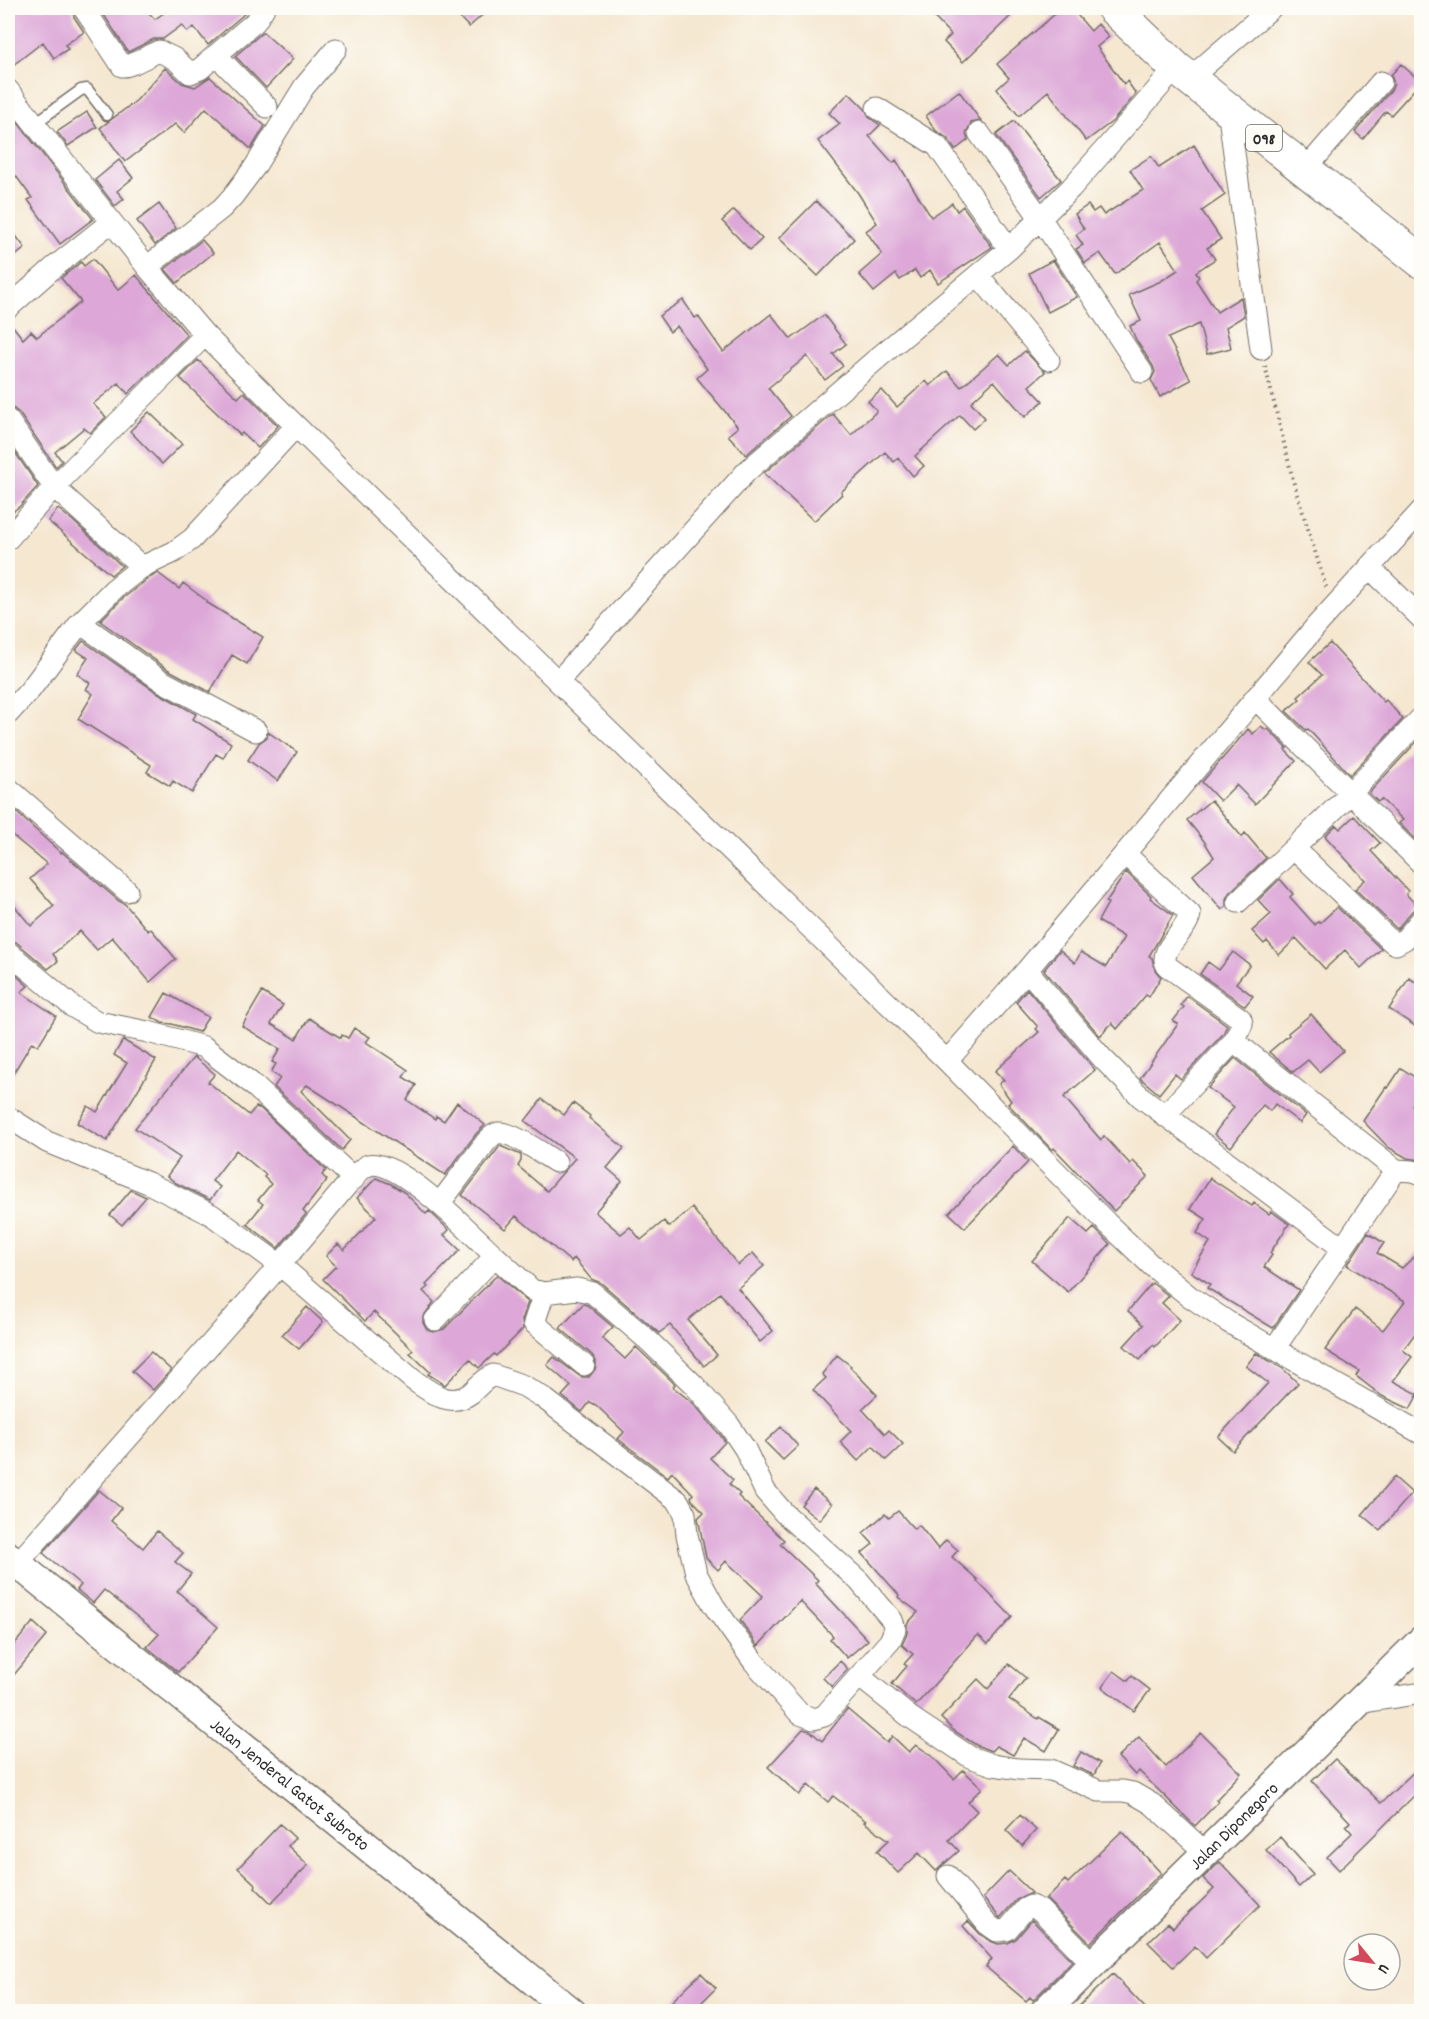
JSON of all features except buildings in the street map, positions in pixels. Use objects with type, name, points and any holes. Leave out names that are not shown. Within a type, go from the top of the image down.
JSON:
[{"type":"main road","name":"098","points":[[1113,8],[1183,74],[1422,262]]},
{"type":"main road","name":"Jalan Jenderal Gatot Subroto","points":[[12,1560],[572,2012]]},
{"type":"main road","name":"Jalan Diponegoro","points":[[1044,2012],[1422,1640]]},
{"type":"street","points":[[90,8],[85,10],[122,66],[128,66],[144,56],[159,51],[175,59],[190,73],[200,69],[216,55],[255,12]]},
{"type":"street","points":[[559,680],[752,467],[1009,249],[1183,74],[1270,8]]},
{"type":"street","points":[[147,267],[222,208],[233,196],[254,168],[304,87],[336,49]]},
{"type":"street","points":[[216,55],[267,107]]},
{"type":"street","points":[[1305,170],[1381,82]]},
{"type":"street","points":[[8,90],[147,267],[206,335],[296,426],[559,680],[947,1061],[1151,1265],[1189,1296],[1274,1349],[1422,1434]]},
{"type":"street","points":[[877,108],[938,146],[1009,249]]},
{"type":"street","points":[[1228,109],[1261,349]]},
{"type":"street","points":[[979,133],[1041,219],[1142,372]]},
{"type":"street","points":[[8,308],[111,222]]},
{"type":"street","points":[[978,275],[1049,360]]},
{"type":"street","points":[[8,539],[54,487],[206,335]]},
{"type":"street","points":[[8,420],[54,487],[142,567]]},
{"type":"street","points":[[8,714],[30,690],[80,623],[114,589],[142,567],[174,552],[197,534],[296,426]]},
{"type":"street","points":[[947,1061],[1027,970],[1332,608],[1422,510]]},
{"type":"street","points":[[1369,567],[1422,619]]},
{"type":"street","points":[[80,623],[162,681],[256,731]]},
{"type":"street","points":[[1255,698],[1422,864]]},
{"type":"street","points":[[1238,902],[1350,794],[1422,717]]},
{"type":"street","points":[[8,788],[127,891]]},
{"type":"street","points":[[1294,848],[1392,942],[1396,944],[1405,939],[1422,919]]},
{"type":"street","points":[[1125,854],[1190,914],[1187,926],[1164,954],[1167,966],[1241,1019],[1242,1024],[1234,1041],[1164,1116]]},
{"type":"street","points":[[8,952],[73,1007],[98,1022],[204,1047],[252,1083],[354,1179]]},
{"type":"street","points":[[1027,970],[1121,1079],[1164,1116],[1342,1248]]},
{"type":"street","points":[[1234,1041],[1396,1170],[1422,1174]]},
{"type":"street","points":[[8,1117],[47,1142],[148,1183],[212,1215],[280,1265],[403,1371],[432,1393],[452,1401],[462,1399],[485,1378],[493,1375],[524,1386],[631,1464],[678,1501],[685,1514],[696,1573],[705,1592],[754,1662],[800,1714],[810,1719],[820,1719],[829,1712],[893,1635],[895,1626],[859,1581],[784,1513],[765,1491],[746,1449],[729,1425],[694,1385],[650,1342],[593,1293],[577,1289],[544,1293],[532,1290],[440,1203],[377,1164],[363,1168],[280,1265],[12,1560]]},
{"type":"street","points":[[440,1203],[486,1142],[498,1133],[512,1137],[556,1162]]},
{"type":"street","points":[[1274,1349],[1396,1170]]},
{"type":"street","points":[[435,1320],[495,1256]]},
{"type":"street","points":[[544,1293],[534,1323],[584,1365]]},
{"type":"street","points":[[859,1676],[910,1717],[970,1757],[1018,1769],[1051,1770],[1099,1791],[1133,1793],[1152,1804],[1206,1853]]},
{"type":"street","points":[[1358,1702],[1422,1694]]},
{"type":"street","points":[[948,1876],[987,1924],[997,1931],[1007,1930],[1025,1909],[1031,1906],[1040,1910],[1093,1964]]},
{"type":"lane","points":[[34,124],[81,90],[87,89],[107,115]]},
{"type":"path","points":[[1261,349],[1294,484],[1332,608]]}]
